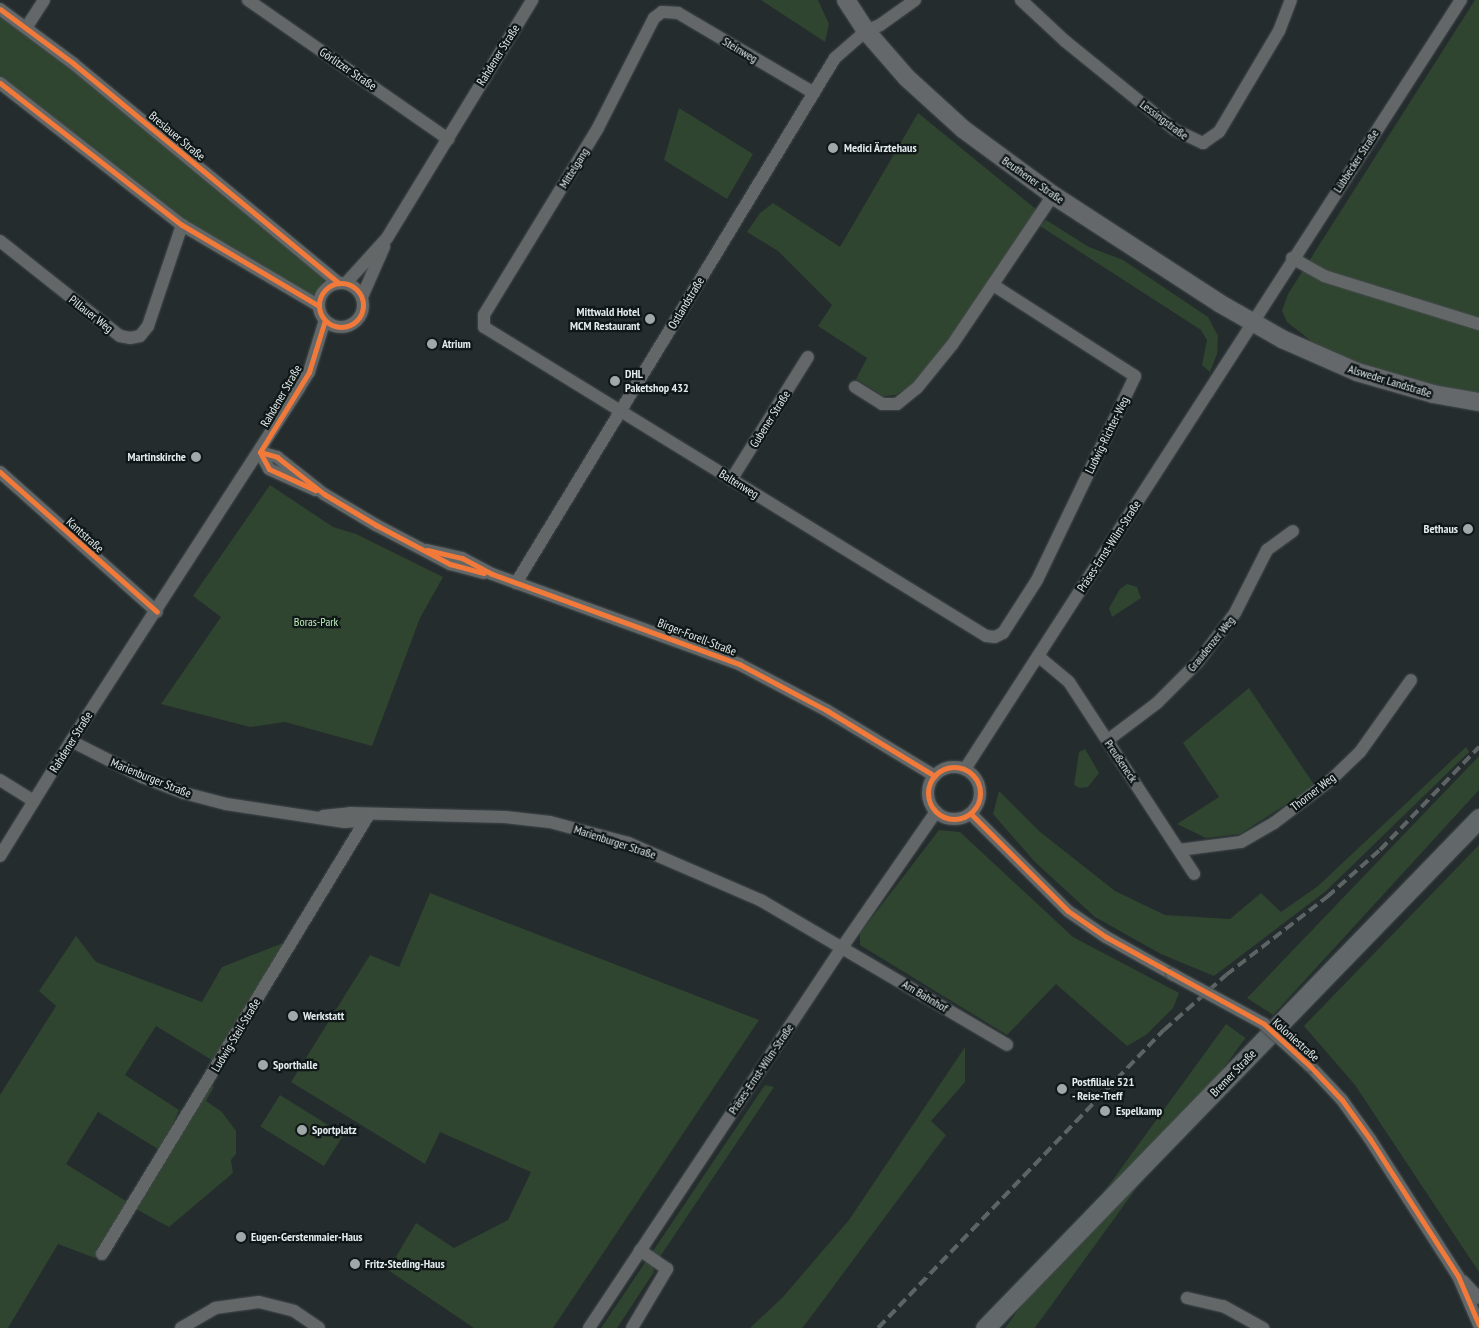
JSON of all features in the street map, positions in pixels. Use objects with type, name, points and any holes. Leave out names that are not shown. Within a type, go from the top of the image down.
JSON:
[{"type":"main road","name":"Beuthener Straße","points":[[846,0],[866,31],[907,78],[963,129],[1053,195],[1252,322]]},
{"type":"main road","name":"Alsweder Landstraße","points":[[1252,322],[1357,372],[1433,394],[1479,402]]},
{"type":"main road","name":"Bremer Straße","points":[[985,1328],[1479,818]]},
{"type":"street","points":[[26,28],[44,0]]},
{"type":"street","name":"Görlitzer Straße","points":[[248,0],[448,139]]},
{"type":"street","name":"Rahdener Straße","points":[[362,297],[387,238],[532,0]]},
{"type":"street","name":"Ostlandstraße","points":[[516,582],[835,58],[866,31],[880,25],[915,0]]},
{"type":"street","name":"Lessingstraße","points":[[1021,0],[1064,42],[1175,130],[1203,143],[1219,132],[1279,31],[1292,0]]},
{"type":"street","name":"Lübbecker Straße","points":[[1252,322],[1461,0]]},
{"type":"street","name":"Breslauer Straße","points":[[0,9],[342,283]]},
{"type":"street","name":"Steinweg","points":[[665,10],[678,13],[814,93]]},
{"type":"street","name":"Mittelgang","points":[[484,327],[484,315],[598,128],[654,18],[665,10]]},
{"type":"street","points":[[0,83],[182,225],[319,306],[325,320],[339,327],[354,323],[362,312],[362,297],[358,290],[342,283],[324,291],[319,306]]},
{"type":"street","points":[[855,387],[882,404],[897,404],[917,388],[952,345],[1053,195]]},
{"type":"street","name":"Pillauer Weg","points":[[0,242],[120,336],[130,338],[140,336],[148,326],[182,225]]},
{"type":"street","name":"Rahdener Straße","points":[[342,283],[387,238]]},
{"type":"street","points":[[1292,258],[1324,276],[1479,324]]},
{"type":"street","name":"Ludwig-Richter-Weg","points":[[993,285],[1135,376],[1037,580],[1003,633],[995,637]]},
{"type":"street","name":"Rahdener Straße","points":[[0,856],[71,741],[157,612],[309,372],[325,320]]},
{"type":"street","name":"Präses-Ernst-Wilm-Straße","points":[[965,770],[1252,322]]},
{"type":"street","name":"Baltenweg","points":[[484,327],[986,636],[995,637]]},
{"type":"street","name":"Gubener Straße","points":[[731,480],[808,357]]},
{"type":"street","name":"Birger-Forell-Straße","points":[[260,452],[269,469],[324,494],[376,525],[427,550],[462,558],[492,574],[739,664],[826,710],[935,776]]},
{"type":"street","name":"Kantstraße","points":[[0,472],[157,612]]},
{"type":"street","name":"Graudenzer Weg","points":[[1108,740],[1157,704],[1198,662],[1235,614],[1267,550],[1293,531]]},
{"type":"street","name":"Preußeneck","points":[[1038,656],[1069,682],[1194,874]]},
{"type":"street","name":"Thorner Weg","points":[[1179,850],[1240,842],[1274,823],[1334,778],[1360,752],[1411,680]]},
{"type":"street","name":"Marienburger Straße","points":[[71,741],[142,777],[184,793],[274,813],[323,816],[350,813],[368,816],[505,817],[584,830],[628,844],[732,886],[841,949]]},
{"type":"street","points":[[949,768],[965,770],[978,782],[980,790],[977,807],[971,814],[953,820],[936,812],[928,794],[935,776],[949,768]]},
{"type":"street","points":[[0,780],[34,801]]},
{"type":"street","name":"Präses-Ernst-Wilm-Straße","points":[[588,1328],[841,949],[936,812]]},
{"type":"street","name":"Koloniestraße","points":[[971,814],[1068,911],[1106,937],[1264,1024],[1310,1066],[1342,1100],[1458,1276],[1479,1324]]},
{"type":"street","name":"Ludwig-Steil-Straße","points":[[102,1254],[368,816]]},
{"type":"street","name":"Am Bahnhof","points":[[841,949],[1007,1045]]},
{"type":"street","points":[[632,1328],[667,1269],[640,1250]]},
{"type":"street","name":"Koloniestraße","points":[[1458,1276],[1479,1298]]},
{"type":"street","points":[[1187,1298],[1223,1306],[1263,1328]]},
{"type":"street","points":[[181,1328],[215,1308],[259,1302],[294,1312],[319,1328]]},
{"type":"green space","points":[[761,0],[818,0],[829,24],[825,42]]},
{"type":"green space","points":[[1475,0],[1479,0],[1479,398],[1364,366],[1311,341],[1287,322],[1282,311],[1288,294]]},
{"type":"green space","points":[[0,17],[58,57],[325,279],[312,298],[189,225],[0,78]]},
{"type":"green space","points":[[679,108],[753,154],[727,199],[664,160]]},
{"type":"green space","points":[[918,113],[1037,210],[948,344],[911,385],[896,395],[883,396],[856,379],[867,358],[818,326],[832,305],[778,251],[747,232],[760,213],[773,203],[840,247]]},
{"type":"green space","points":[[1046,220],[1089,247],[1123,260],[1208,317],[1218,336],[1217,354],[1210,372],[1202,365],[1207,340],[1201,330],[1040,226]]},
{"type":"green space","name":"Boras-Park","points":[[270,485],[333,527],[356,534],[443,577],[420,618],[372,746],[285,722],[250,727],[161,704],[221,617],[193,596]]},
{"type":"green space","points":[[1127,584],[1137,587],[1141,598],[1112,617],[1109,608],[1120,589]]},
{"type":"green space","points":[[1249,688],[1315,786],[1240,834],[1206,838],[1177,824],[1219,797],[1183,743]]},
{"type":"green space","points":[[1466,747],[1469,752],[1326,891],[1214,976],[1161,954],[1095,917],[1034,861],[993,814],[999,791],[1039,831],[1115,891],[1165,915],[1230,919],[1261,893],[1281,912],[1318,886]]},
{"type":"green space","points":[[1085,749],[1099,773],[1088,787],[1080,788],[1074,785],[1079,752]]},
{"type":"green space","points":[[1479,756],[1479,790],[1273,1015],[1247,998]]},
{"type":"green space","points":[[939,830],[960,832],[1073,937],[1179,993],[1173,1008],[1146,1035],[1127,1046],[1056,984],[1007,1035],[860,945],[860,933]]},
{"type":"green space","points":[[1479,845],[1479,1272],[1355,1085],[1304,1026]]},
{"type":"green space","points":[[430,893],[759,1020],[553,1328],[474,1328],[388,1270],[416,1223],[454,1248],[508,1220],[531,1172],[440,1132],[425,1164],[291,1082],[370,955],[399,967]]},
{"type":"green space","points":[[76,936],[96,962],[202,1002],[222,967],[288,941],[215,1062],[156,1026],[125,1075],[179,1110],[161,1151],[98,1112],[66,1164],[129,1203],[95,1258],[58,1244],[8,1328],[0,1328],[0,1095],[56,1006],[39,991]]},
{"type":"green space","points":[[1226,1024],[1245,1038],[1035,1328],[1005,1328]]},
{"type":"green space","points":[[965,1047],[965,1082],[931,1121],[946,1135],[807,1322],[802,1328],[750,1328],[783,1297],[849,1220]]},
{"type":"green space","points":[[208,1083],[214,1087],[206,1101],[222,1112],[236,1131],[236,1154],[231,1160],[233,1173],[169,1227],[136,1209]]},
{"type":"green space","points":[[765,1085],[774,1087],[653,1267],[654,1272],[617,1328],[601,1328]]},
{"type":"green space","name":"Sportplatz","points":[[280,1095],[344,1135],[324,1166],[260,1126]]},
{"type":"railway","points":[[878,1328],[1164,1030],[1226,975],[1327,897],[1380,850],[1479,747]]},
{"type":"cycle path","points":[[0,9],[74,64],[339,283]]},
{"type":"cycle path","points":[[0,83],[182,225],[319,306]]},
{"type":"cycle path","points":[[337,283],[345,283],[357,289],[363,305],[357,321],[345,327],[337,327],[325,321],[319,309],[319,301],[325,289],[337,283]]},
{"type":"cycle path","points":[[260,452],[309,372],[325,320]]},
{"type":"cycle path","points":[[260,452],[277,457],[324,494],[376,525],[450,564],[484,573]]},
{"type":"cycle path","points":[[260,452],[269,469],[315,490]]},
{"type":"cycle path","points":[[0,472],[157,612]]},
{"type":"cycle path","points":[[427,550],[462,558],[492,574],[739,664],[826,710],[935,776]]},
{"type":"cycle path","points":[[949,767],[959,767],[968,771],[976,779],[980,793],[976,807],[968,815],[959,819],[949,819],[940,815],[932,807],[928,798],[928,788],[932,779],[940,771],[949,767]]},
{"type":"cycle path","points":[[971,814],[1068,911],[1106,937],[1264,1024],[1310,1066],[1342,1100],[1370,1139],[1458,1276],[1479,1325]]},
{"type":"place","name":"Medici Ärztehaus","points":[[833,148]]},
{"type":"place","name":"Mittwald Hotel MCM Restaurant","points":[[650,319]]},
{"type":"place","name":"Atrium","points":[[432,344]]},
{"type":"place","name":"DHL Paketshop 432","points":[[615,381]]},
{"type":"place","name":"Martinskirche","points":[[196,457]]},
{"type":"place","name":"Bethaus","points":[[1468,529]]},
{"type":"place","name":"Werkstatt","points":[[293,1016]]},
{"type":"place","name":"Sporthalle","points":[[263,1065]]},
{"type":"place","name":"Postfiliale 521 - Reise-Treff","points":[[1062,1089]]},
{"type":"place","name":"Espelkamp","points":[[1105,1111]]},
{"type":"place","name":"Sportplatz","points":[[302,1130]]},
{"type":"place","name":"Eugen-Gerstenmaier-Haus","points":[[241,1237]]},
{"type":"place","name":"Fritz-Steding-Haus","points":[[355,1264]]}]
